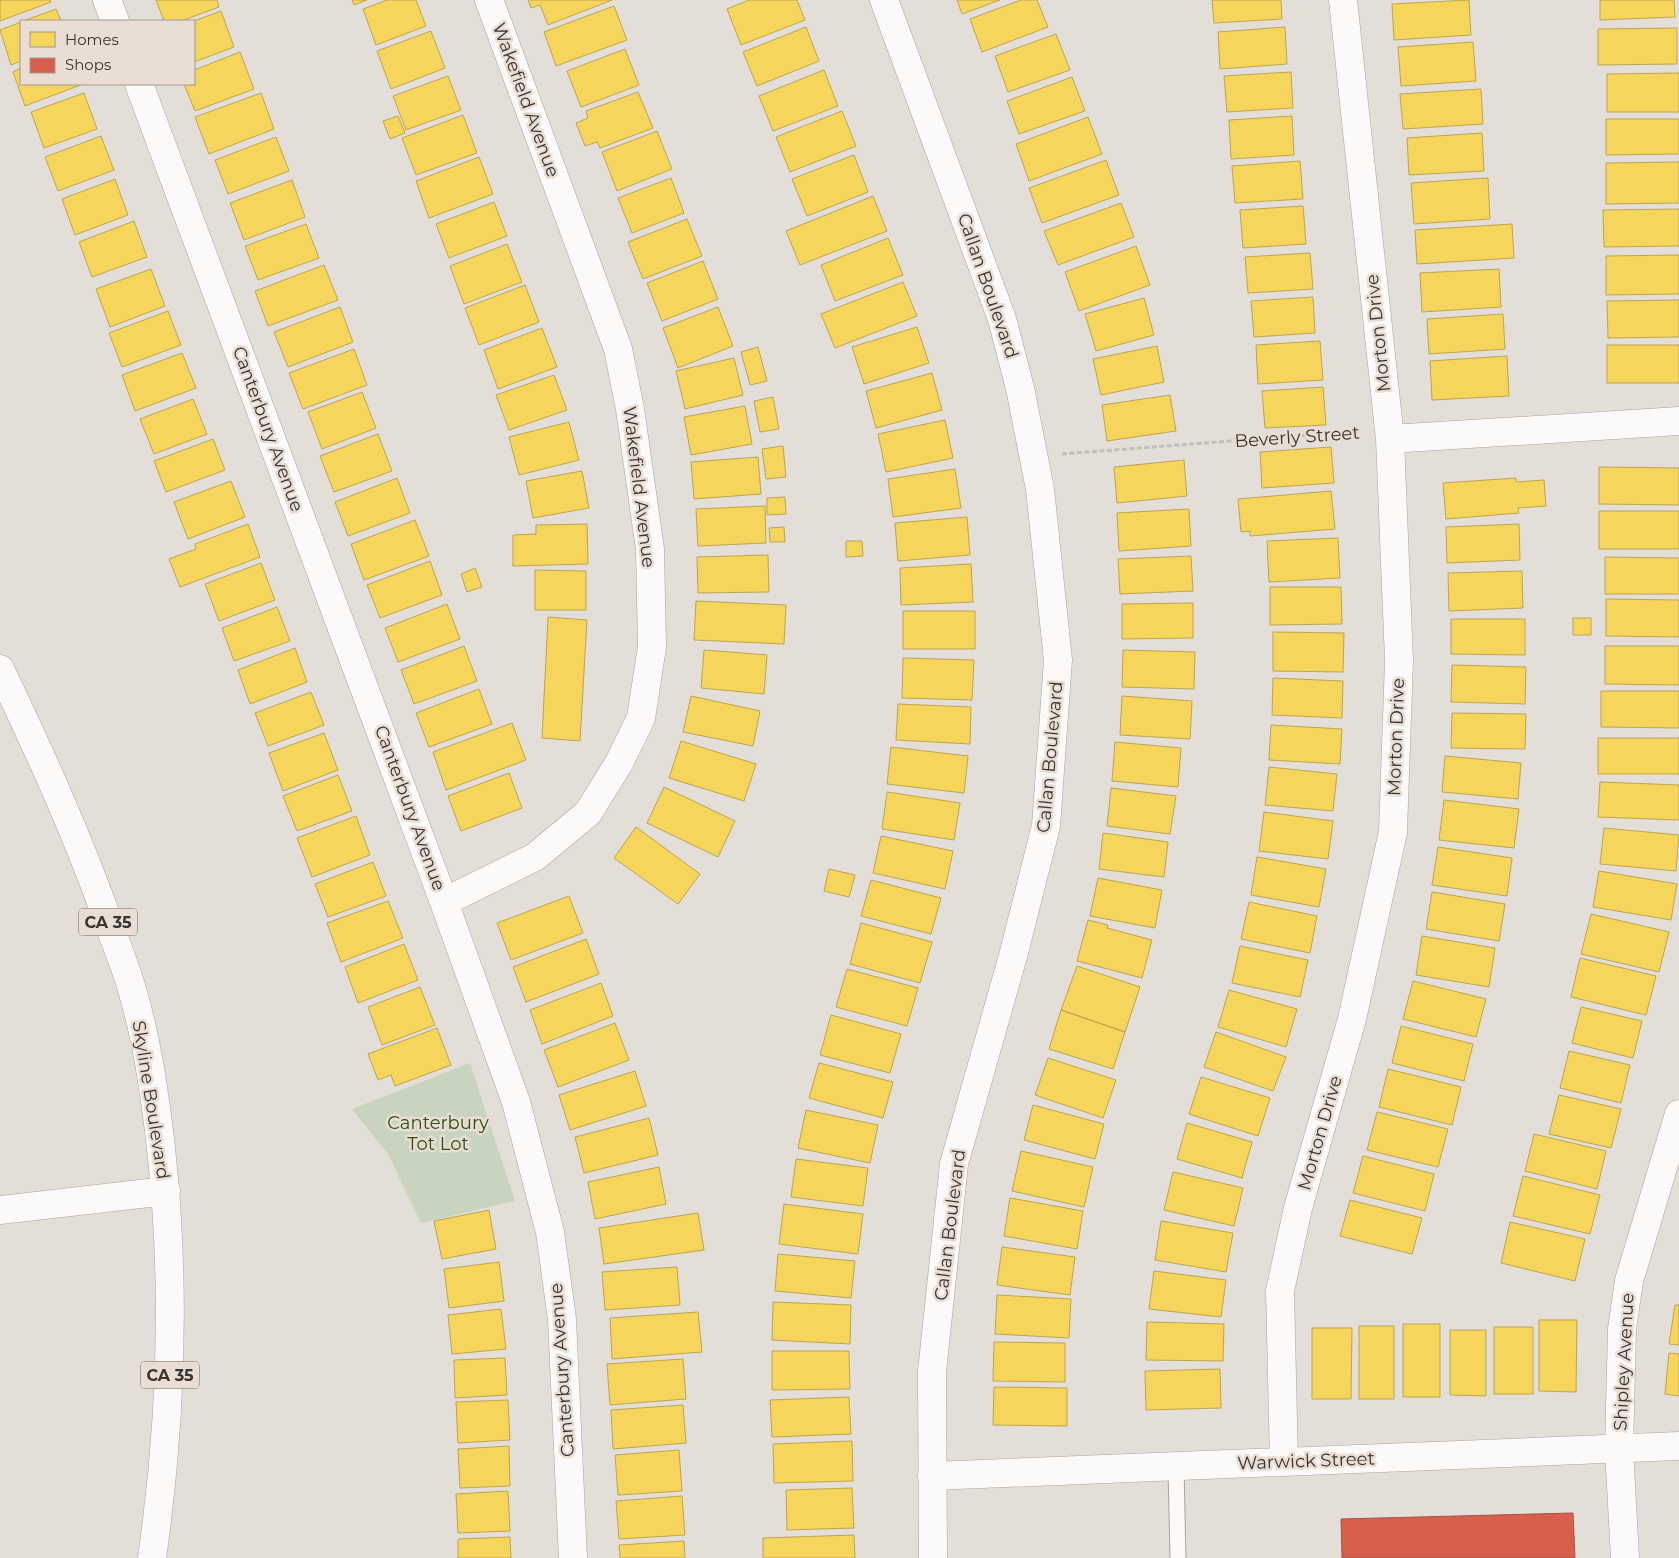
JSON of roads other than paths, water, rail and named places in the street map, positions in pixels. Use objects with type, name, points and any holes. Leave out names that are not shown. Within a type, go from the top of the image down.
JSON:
[{"type":"street","points":[[107,0],[115,20]]},
{"type":"street","name":"Wakefield Avenue","points":[[444,902],[535,857],[588,813],[619,763],[641,718],[652,647],[650,549],[630,409],[618,349],[489,0]]},
{"type":"street","name":"Callan Boulevard","points":[[884,0],[1002,319],[1020,388],[1040,489],[1058,660],[1046,826],[1013,956],[954,1164],[932,1372],[933,1558]]},
{"type":"street","name":"Morton Drive","points":[[1284,1462],[1280,1291],[1298,1208],[1352,1019],[1393,832],[1399,660],[1390,439],[1344,0]]},
{"type":"street","name":"Canterbury Avenue","points":[[139,85],[444,902],[516,1102],[550,1232],[562,1319],[573,1558]]},
{"type":"street","points":[[1390,439],[1679,421]]},
{"type":"street","name":"Skyline Boulevard","points":[[0,669],[74,832],[133,993],[154,1092],[166,1191],[171,1293],[170,1396],[162,1492],[152,1558]]},
{"type":"street","name":"Shipley Avenue","points":[[1625,1558],[1619,1449],[1622,1329],[1629,1281],[1679,1114]]},
{"type":"street","points":[[0,1210],[166,1191]]},
{"type":"street","name":"Warwick Street","points":[[932,1476],[1679,1446]]},
{"type":"lane","points":[[1176,1467],[1178,1558]]},
{"type":"park label","name":"Canterbury Tot Lot","points":[[438,1133]]}]
